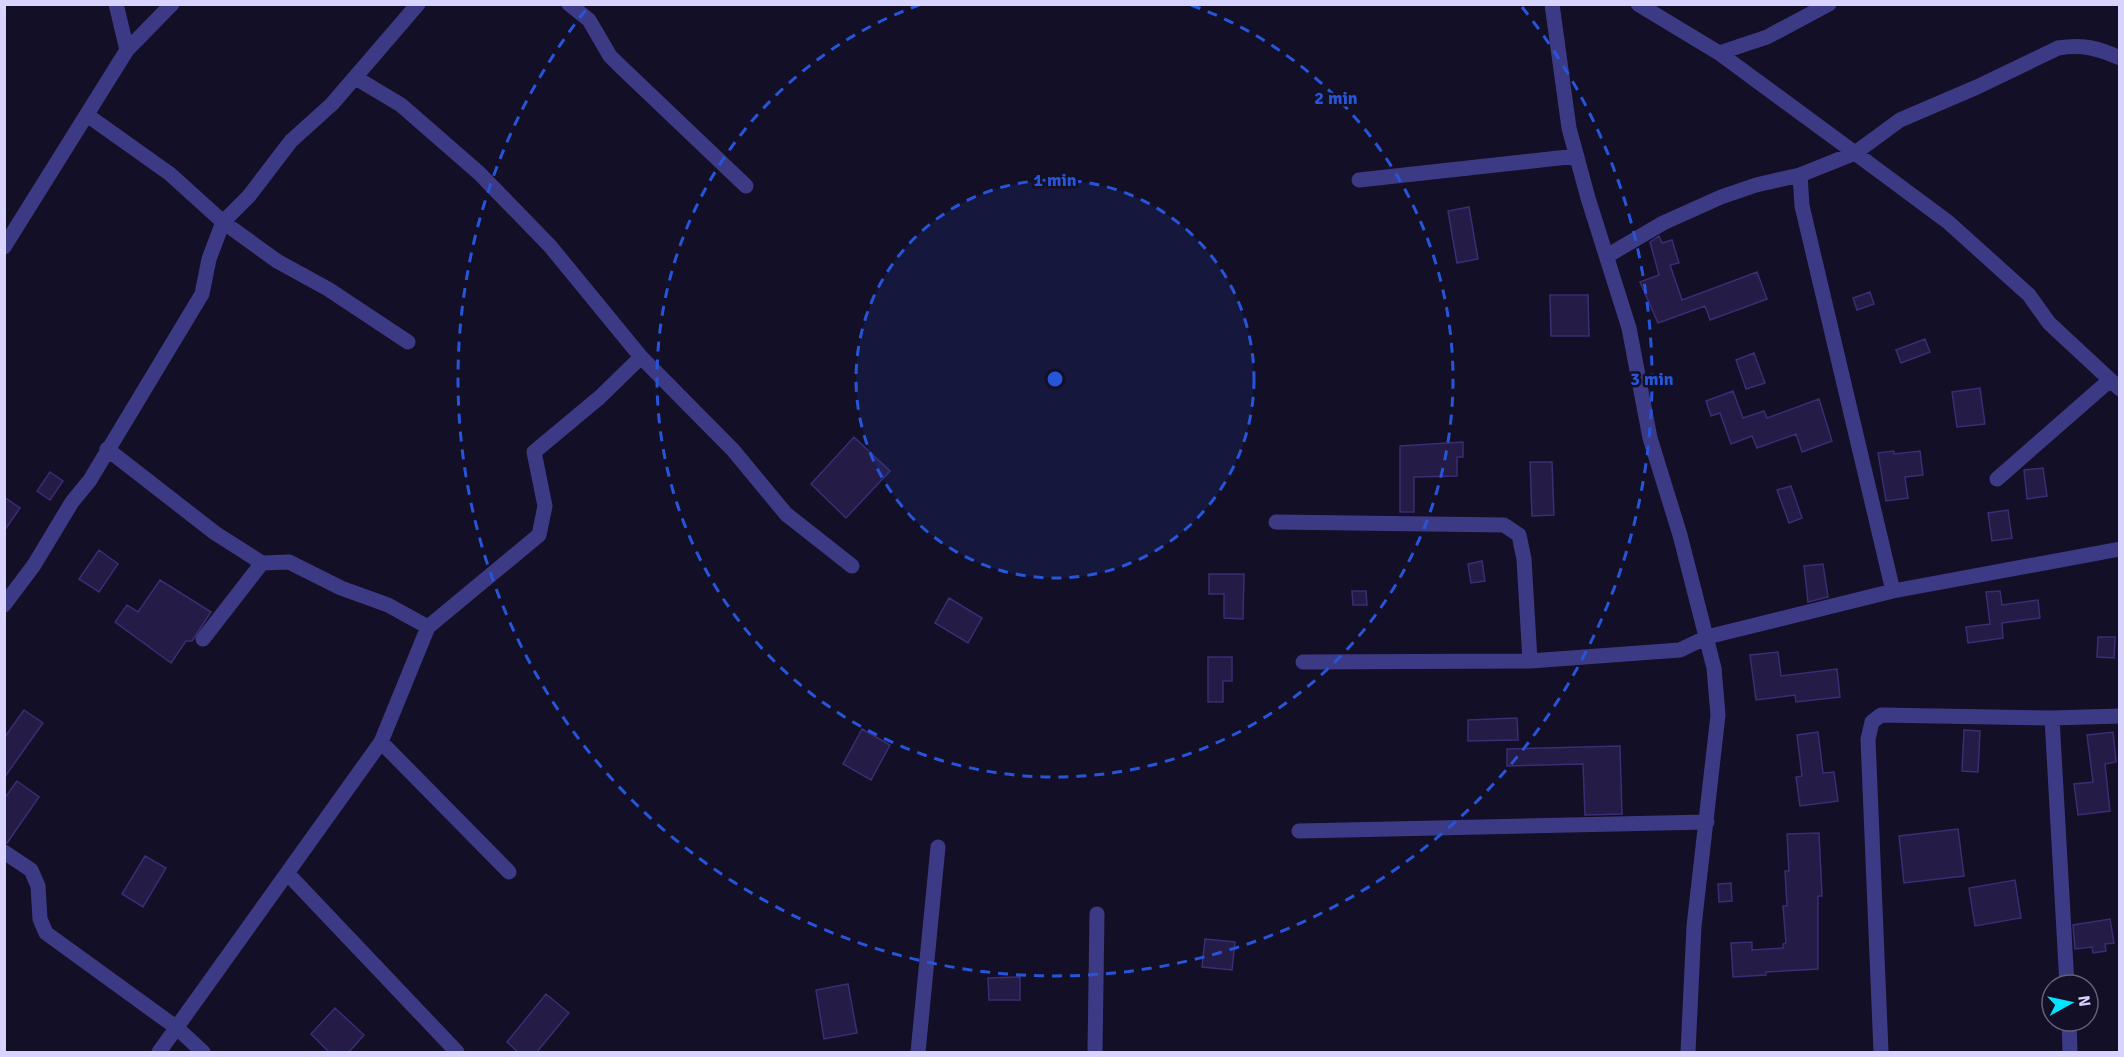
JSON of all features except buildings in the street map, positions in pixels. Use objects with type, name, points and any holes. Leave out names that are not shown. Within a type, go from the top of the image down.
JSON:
[{"type":"street","points":[[116,4],[127,50]]},
{"type":"street","points":[[4,247],[127,50],[171,4]]},
{"type":"street","points":[[7,596],[34,565],[202,294],[209,259],[223,222],[249,196],[291,141],[332,105],[418,4]]},
{"type":"street","points":[[569,4],[589,20],[610,56],[746,186]]},
{"type":"street","points":[[1552,4],[1569,128],[1629,328],[1658,469],[1680,535],[1714,668],[1718,715],[1694,926],[1688,1053]]},
{"type":"street","points":[[1638,4],[1719,53],[1918,198],[2029,295],[2049,323],[2115,385],[1997,479]]},
{"type":"street","points":[[1719,53],[1767,37],[1829,4]]},
{"type":"street","points":[[1607,256],[1663,223],[1721,197],[1755,185],[1800,175],[1856,153],[1900,120],[1977,87],[2058,48],[2073,45],[2091,47],[2120,58]]},
{"type":"street","points":[[356,78],[401,105],[479,173],[550,246],[641,357],[733,450],[786,514],[852,566]]},
{"type":"street","points":[[87,115],[170,174],[223,222],[277,261],[328,289],[408,342]]},
{"type":"street","points":[[1359,180],[1577,156]]},
{"type":"street","points":[[1800,175],[1802,206],[1893,591]]},
{"type":"street","points":[[159,1053],[381,742],[428,627],[538,535],[544,506],[534,452],[600,397],[641,357]]},
{"type":"street","points":[[107,449],[215,534],[262,563],[289,562],[341,588],[388,605],[428,627]]},
{"type":"street","points":[[1276,522],[1504,525],[1519,535],[1524,559],[1530,661]]},
{"type":"street","points":[[1303,662],[1530,661],[1680,650],[1707,638],[1893,591],[2120,549]]},
{"type":"street","points":[[202,639],[262,563]]},
{"type":"street","points":[[1881,1053],[1868,739],[1872,722],[1881,715],[2052,718],[2120,716]]},
{"type":"street","points":[[2052,718],[2066,973]]},
{"type":"street","points":[[381,742],[509,872]]},
{"type":"street","points":[[1299,831],[1707,822]]},
{"type":"street","points":[[918,1053],[938,847]]},
{"type":"street","points":[[4,852],[32,870],[38,886],[40,919],[46,933],[177,1028],[203,1053]]},
{"type":"street","points":[[288,874],[458,1053]]},
{"type":"street","points":[[1095,1053],[1097,914]]},
{"type":"street","points":[[2069,1033],[2070,1053]]}]
